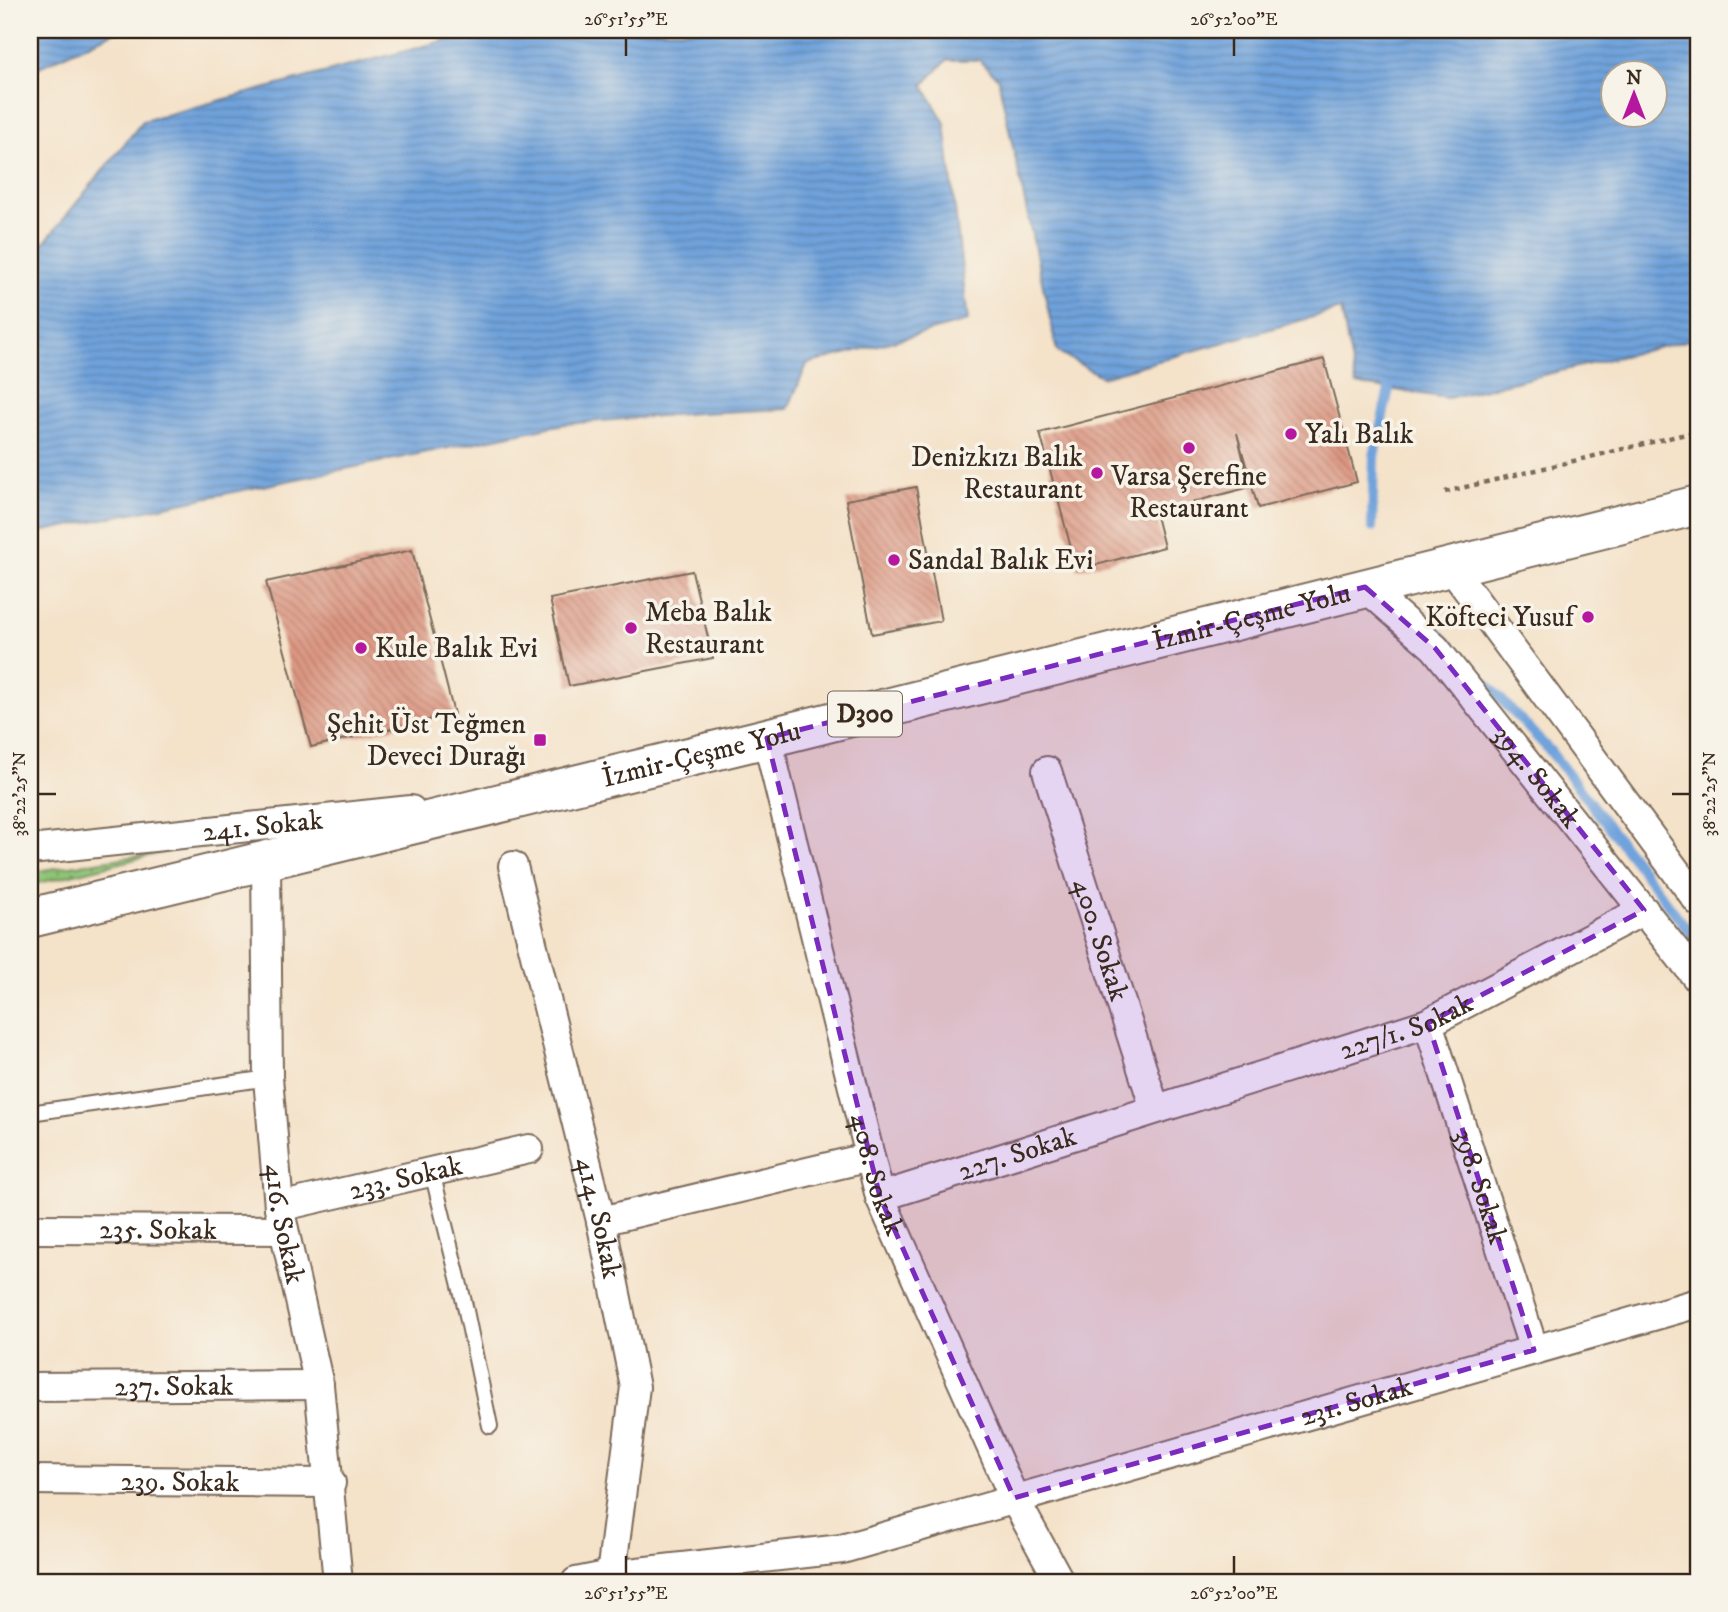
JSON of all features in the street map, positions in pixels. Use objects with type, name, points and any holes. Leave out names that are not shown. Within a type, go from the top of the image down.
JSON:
[{"type":"highway","name":"İzmir-Çeşme Yolu","points":[[30,918],[767,738],[1698,505]]},
{"type":"street","points":[[1450,566],[1687,869],[1698,901]]},
{"type":"street","name":"394. Sokak","points":[[1365,587],[1435,648],[1698,979]]},
{"type":"street","name":"408. Sokak","points":[[767,738],[880,1197],[1014,1498],[1060,1582]]},
{"type":"street","name":"400. Sokak","points":[[1047,771],[1155,1110]]},
{"type":"street","name":"241. Sokak","points":[[30,850],[497,802]]},
{"type":"street","name":"416. Sokak","points":[[266,861],[268,1078],[282,1219],[319,1385],[331,1483],[338,1582]]},
{"type":"street","name":"414. Sokak","points":[[513,866],[601,1221],[635,1387],[611,1575]]},
{"type":"street","name":"227/1. Sokak","points":[[1155,1110],[1427,1023],[1644,910]]},
{"type":"street","name":"398. Sokak","points":[[1427,1023],[1534,1350]]},
{"type":"street","name":"227. Sokak","points":[[880,1197],[1155,1110]]},
{"type":"street","name":"233. Sokak","points":[[282,1219],[432,1172],[529,1149]]},
{"type":"street","points":[[601,1221],[870,1157]]},
{"type":"street","name":"235. Sokak","points":[[30,1229],[282,1219]]},
{"type":"street","name":"231. Sokak","points":[[1014,1498],[1698,1303]]},
{"type":"street","name":"237. Sokak","points":[[30,1387],[319,1385]]},
{"type":"street","name":"239. Sokak","points":[[30,1480],[331,1483]]},
{"type":"street","points":[[576,1582],[611,1575],[842,1549],[1014,1498]]},
{"type":"lane","points":[[30,1113],[268,1078]]},
{"type":"lane","points":[[432,1172],[466,1306],[491,1426]]},
{"type":"path","points":[[1446,492],[1698,431]]},
{"type":"highlighted area","points":[[1365,587],[1435,648],[1644,910],[1428,1023],[1534,1350],[1014,1498],[880,1197],[767,738]]},
{"type":"green space","points":[[169,851],[30,885],[30,872]]},
{"type":"water","points":[[30,30],[119,30],[39,67],[30,75]]},
{"type":"water","points":[[465,30],[1698,30],[1698,338],[1448,398],[1356,384],[1341,309],[1102,377],[1057,351],[998,78],[979,60],[947,60],[923,85],[945,123],[968,321],[807,364],[788,409],[696,413],[564,424],[30,534],[30,260],[143,121],[454,38]]},
{"type":"building","points":[[1324,359],[1357,482],[1258,508],[1237,433],[1250,487],[1155,512],[1164,547],[1077,570],[1040,433]]},
{"type":"building","name":"Sandal Balık Evi","points":[[916,487],[941,621],[872,634],[846,500]]},
{"type":"building","name":"Kule Balık Evi","points":[[412,550],[454,714],[311,747],[266,582]]},
{"type":"building","name":"Meba Balık Restaurant","points":[[692,571],[713,658],[569,686],[550,599]]},
{"type":"waterway","points":[[1372,527],[1374,456],[1389,389]]},
{"type":"waterway","points":[[1411,604],[1551,752],[1698,943]]},
{"type":"place","name":"Yalı Balık","points":[[1291,434]]},
{"type":"place","name":"Varsa Şerefine Restaurant","points":[[1189,448]]},
{"type":"place","name":"Denizkızı Balık Restaurant","points":[[1097,473]]},
{"type":"place","name":"Sandal Balık Evi","points":[[894,560]]},
{"type":"place","name":"Köfteci Yusuf","points":[[1588,617]]},
{"type":"place","name":"Meba Balık Restaurant","points":[[631,628]]},
{"type":"place","name":"Kule Balık Evi","points":[[361,648]]},
{"type":"place","name":"Şehit Üst Teğmen Deveci Durağı","points":[[540,740]]}]
